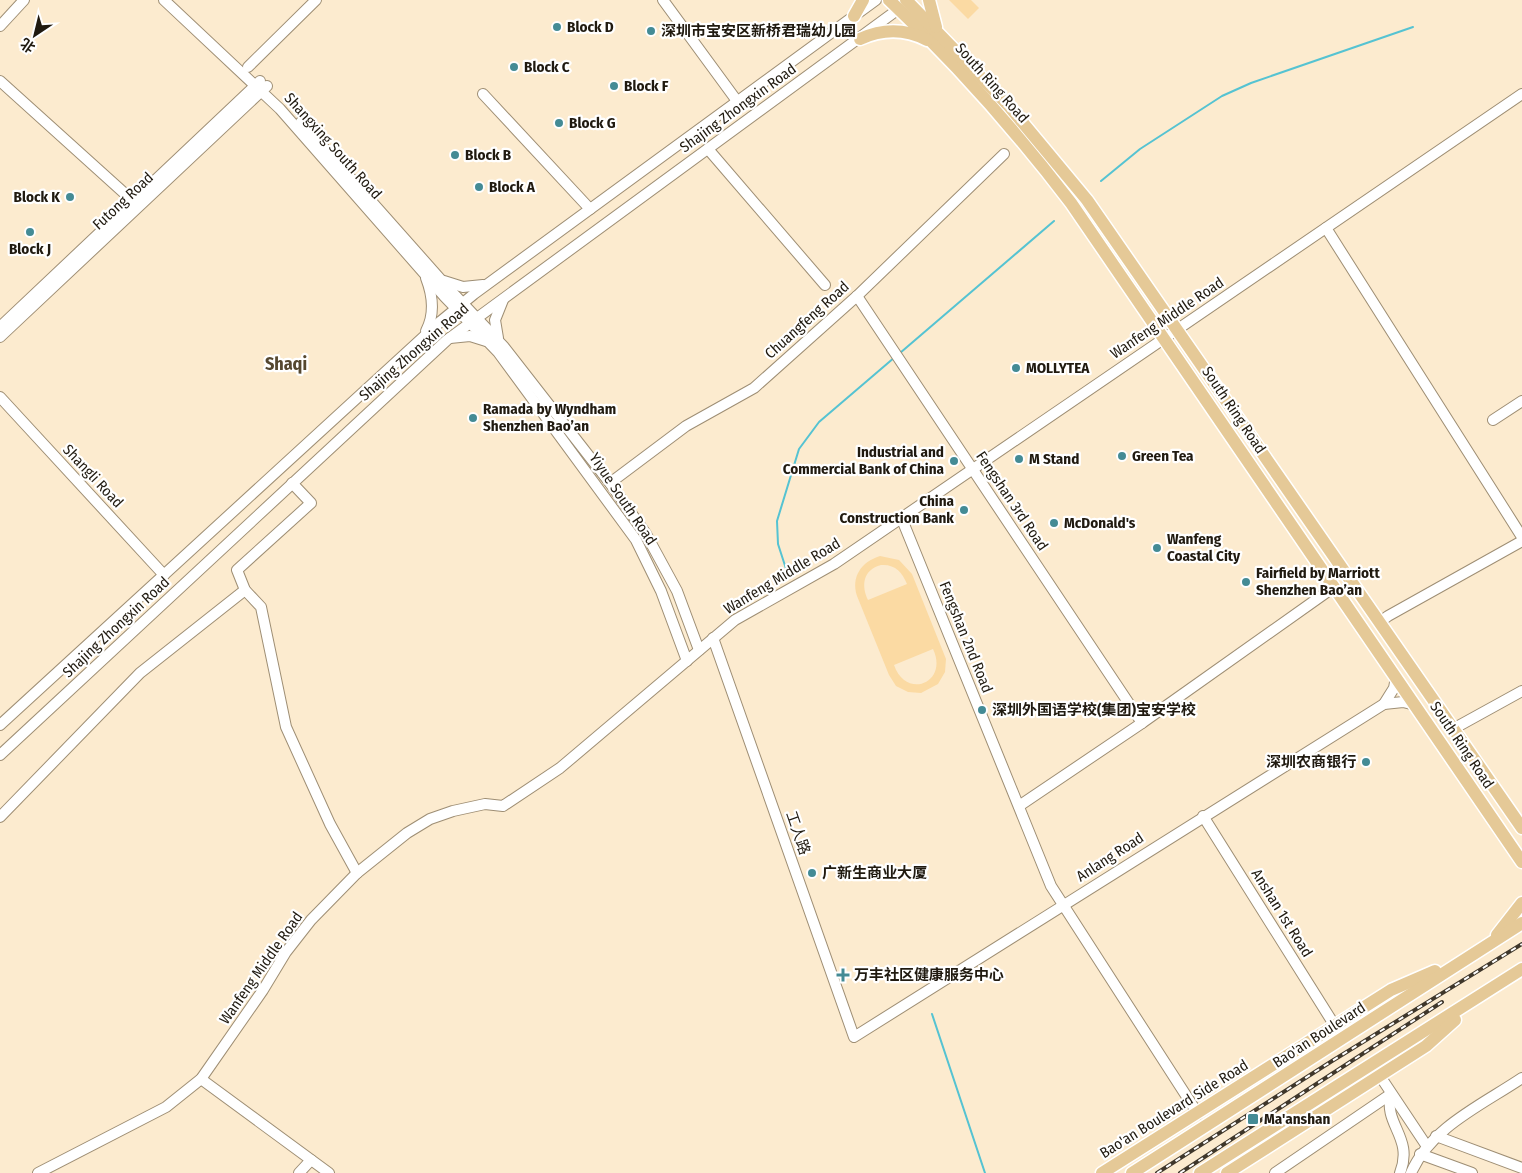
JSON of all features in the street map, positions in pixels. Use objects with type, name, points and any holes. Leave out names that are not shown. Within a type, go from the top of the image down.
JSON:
[{"type":"main road","points":[[854,16],[863,0]]},
{"type":"main road","name":"South Ring Road","points":[[889,0],[906,3],[937,30],[962,65],[1058,186],[1522,862]]},
{"type":"main road","points":[[930,0],[931,12],[937,30]]},
{"type":"main road","name":"South Ring Road","points":[[906,3],[935,45],[962,65],[1026,125],[1072,180],[1522,828]]},
{"type":"main road","points":[[860,39],[878,32],[895,31],[914,34],[935,45]]},
{"type":"main road","points":[[1490,944],[1522,903]]},
{"type":"main road","name":"Bao'an Boulevard","points":[[1132,1173],[1522,923]]},
{"type":"main road","name":"Bao'an Boulevard Side Road","points":[[1102,1173],[1198,1114],[1391,990],[1472,956]]},
{"type":"main road","points":[[1200,1173],[1519,972]]},
{"type":"main road","points":[[1231,1172],[1426,1046],[1482,996]]},
{"type":"street","points":[[0,26],[24,0]]},
{"type":"street","name":"Shangxing South Road","points":[[164,0],[262,86],[439,278],[459,306]]},
{"type":"street","name":"Shangxing South Road","points":[[174,0],[248,67],[262,86],[421,268],[473,320]]},
{"type":"street","points":[[248,67],[316,0]]},
{"type":"street","points":[[663,0],[737,101]]},
{"type":"street","name":"Shajing Zhongxin Road","points":[[0,726],[421,338],[459,306],[876,0]]},
{"type":"street","name":"Shajing Zhongxin Road","points":[[0,755],[446,340],[860,39],[906,3]]},
{"type":"street","points":[[0,82],[133,201]]},
{"type":"street","name":"Futong Road","points":[[0,327],[133,201],[262,86]]},
{"type":"street","name":"Futong Road","points":[[0,337],[262,86]]},
{"type":"street","points":[[483,94],[590,209]]},
{"type":"street","name":"Wanfeng Middle Road","points":[[38,1173],[166,1107],[201,1079],[263,990],[286,952],[311,920],[357,873],[407,833],[430,819],[473,806],[485,804],[503,806],[560,768],[743,614],[834,564],[1522,94]]},
{"type":"street","points":[[708,149],[825,285]]},
{"type":"street","name":"Chuangfeng Road","points":[[610,483],[686,426],[754,388],[857,296],[1004,154]]},
{"type":"street","points":[[1326,228],[1522,537]]},
{"type":"street","points":[[421,268],[429,286],[432,306],[429,325],[421,338]]},
{"type":"street","points":[[439,278],[458,287],[475,287],[489,283]]},
{"type":"street","points":[[446,340],[470,336],[496,344],[495,320],[498,308],[506,296]]},
{"type":"street","name":"Fengshan 3rd Road","points":[[857,296],[1142,722]]},
{"type":"street","name":"Yiyue South Road","points":[[473,320],[496,344],[610,483],[655,550],[677,592],[699,650]]},
{"type":"street","name":"Yiyue South Road","points":[[496,344],[636,540],[660,591],[687,661]]},
{"type":"street","name":"Shangli Road","points":[[0,397],[164,575]]},
{"type":"street","points":[[1493,420],[1522,401]]},
{"type":"street","points":[[292,483],[311,503],[237,570],[245,590],[262,607],[286,727],[330,824],[357,873]]},
{"type":"street","name":"Fengshan 2nd Road","points":[[901,517],[1051,886],[1198,1114]]},
{"type":"street","points":[[1380,622],[1522,541]]},
{"type":"street","points":[[1019,806],[1334,587]]},
{"type":"street","points":[[0,817],[140,673],[245,590]]},
{"type":"street","name":"工人路","points":[[713,638],[854,1037]]},
{"type":"street","points":[[1384,704],[1394,688],[1396,677]]},
{"type":"street","points":[[1453,728],[1522,691]]},
{"type":"street","points":[[1384,704],[1403,702],[1415,705]]},
{"type":"street","name":"Anlang Road","points":[[854,1037],[1384,704]]},
{"type":"street","name":"Anshan 1st Road","points":[[1203,816],[1335,1026]]},
{"type":"street","points":[[1380,1076],[1423,1150],[1472,1173]]},
{"type":"street","points":[[1411,1173],[1423,1150],[1436,1136],[1522,1078]]},
{"type":"street","points":[[201,1079],[329,1173]]},
{"type":"street","points":[[1275,1173],[1391,1094]]},
{"type":"street","points":[[1391,1094],[1388,1105],[1390,1113],[1405,1147],[1404,1164],[1400,1173]]},
{"type":"street","points":[[1436,1136],[1522,1168]]},
{"type":"street","points":[[299,1173],[311,1160]]},
{"type":"shaded area","points":[[949,0],[971,0],[979,8],[968,19]]},
{"type":"shaded area","points":[[880,556],[899,560],[912,574],[946,659],[945,672],[938,684],[921,693],[908,692],[896,686],[889,675],[857,596],[855,583],[859,571],[873,559]],"holes":[[[881,565],[894,567],[903,576],[907,584],[868,600],[864,584],[865,579],[870,570]],[[933,649],[936,661],[935,671],[931,678],[924,683],[916,684],[907,682],[900,676],[894,665]]]},
{"type":"waterway","points":[[1101,181],[1140,149],[1222,96],[1251,83],[1413,27]]},
{"type":"waterway","points":[[900,353],[1054,221]]},
{"type":"waterway","points":[[789,578],[778,544],[777,521],[799,449],[819,422],[895,357]]},
{"type":"waterway","points":[[932,1014],[985,1173]]},
{"type":"railway","points":[[1157,1173],[1332,1061],[1522,944]]},
{"type":"railway","points":[[1180,1173],[1442,1002]]},
{"type":"place","name":"Block D","points":[[557,27]]},
{"type":"place","name":"深圳市宝安区新桥君瑞幼儿园","points":[[651,31]]},
{"type":"place","name":"Block C","points":[[514,67]]},
{"type":"place","name":"Block F","points":[[614,86]]},
{"type":"place","name":"Block G","points":[[559,123]]},
{"type":"place","name":"Block B","points":[[455,155]]},
{"type":"place","name":"Block A","points":[[479,187]]},
{"type":"place","name":"Block K","points":[[70,197]]},
{"type":"place","name":"Block J","points":[[30,232]]},
{"type":"place","name":"MOLLYTEA","points":[[1016,368]]},
{"type":"place","name":"Ramada by Wyndham Shenzhen Bao’an","points":[[473,418]]},
{"type":"place","name":"Green Tea","points":[[1122,456]]},
{"type":"place","name":"M Stand","points":[[1019,459]]},
{"type":"place","name":"Industrial and Commercial Bank of China","points":[[954,461]]},
{"type":"place","name":"China Construction Bank","points":[[964,510]]},
{"type":"place","name":"McDonald's","points":[[1054,523]]},
{"type":"place","name":"Wanfeng Coastal City","points":[[1157,548]]},
{"type":"place","name":"Fairfield by Marriott Shenzhen Bao’an","points":[[1246,582]]},
{"type":"place","name":"深圳外国语学校(集团)宝安学校","points":[[982,710]]},
{"type":"place","name":"深圳农商银行","points":[[1366,762]]},
{"type":"place","name":"广新生商业大厦","points":[[812,873]]},
{"type":"place","name":"万丰社区健康服务中心","points":[[843,975]]},
{"type":"place","name":"Ma'anshan","points":[[1253,1119]]},
{"type":"district","name":"Shaqi","points":[[286,364]]}]
